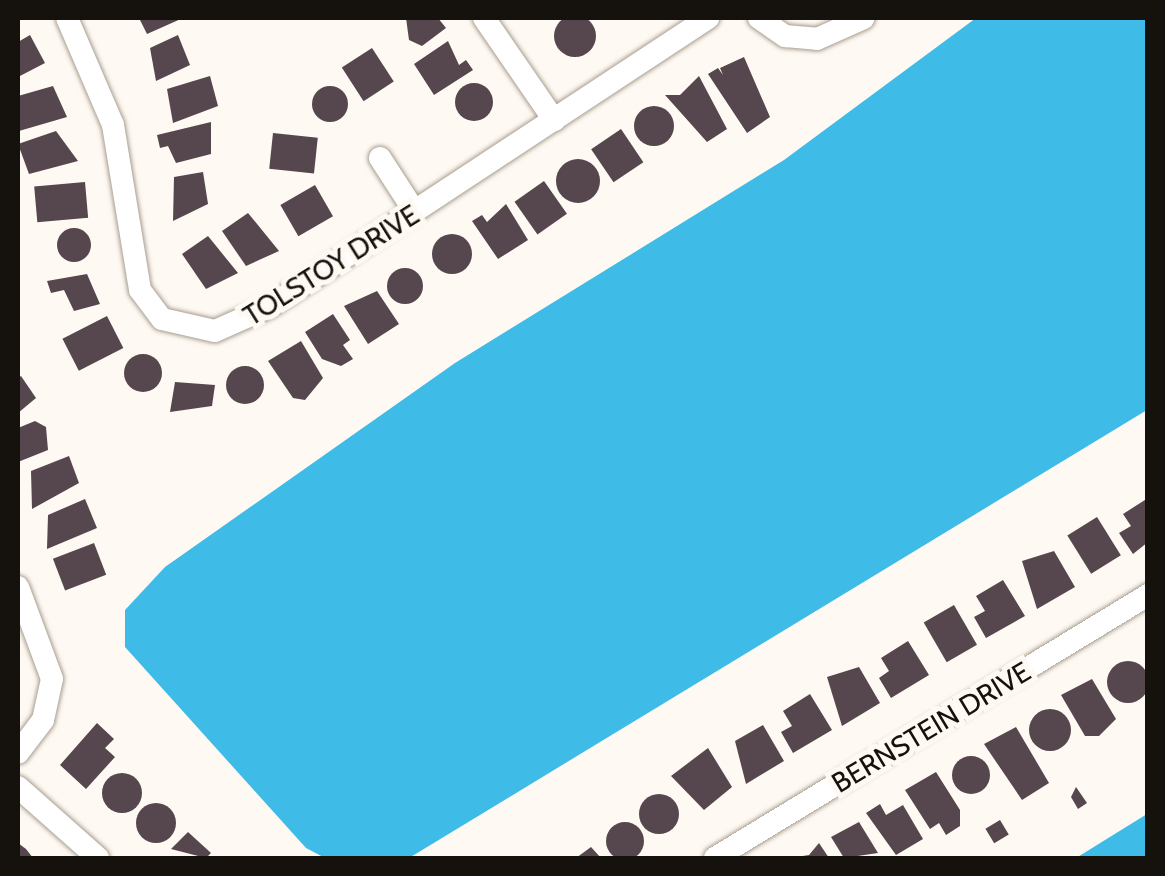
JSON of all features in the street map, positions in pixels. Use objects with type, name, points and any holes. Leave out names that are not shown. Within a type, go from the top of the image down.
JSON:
[{"type":"street","name":"TOLSTOY DRIVE","points":[[67,18],[113,125],[140,290],[162,319],[195,331],[231,328],[415,212],[708,18]]},
{"type":"street","points":[[484,18],[554,120]]},
{"type":"street","points":[[759,18],[785,36],[817,40],[864,18]]},
{"type":"street","points":[[380,158],[415,212]]},
{"type":"street","points":[[18,587],[52,679],[43,720],[18,753]]},
{"type":"street","name":"BERNSTEIN DRIVE","points":[[716,858],[1148,595]]},
{"type":"street","points":[[18,786],[98,858]]},
{"type":"water","points":[[976,18],[1147,18],[1147,410],[409,858],[325,858],[306,848],[125,647],[125,610],[165,567],[455,363],[784,160]]},
{"type":"water","points":[[1147,814],[1147,858],[1076,858]]},
{"type":"building","points":[[575,15],[590,21],[596,36],[590,51],[575,57],[560,51],[554,36],[560,21]]},
{"type":"building","points":[[139,18],[183,18],[147,34]]},
{"type":"building","points":[[406,18],[438,18],[446,28],[422,46],[409,40]]},
{"type":"building","points":[[30,35],[45,63],[18,77],[18,42]]},
{"type":"building","points":[[178,35],[190,65],[156,81],[150,48]]},
{"type":"building","points":[[448,41],[459,65],[466,60],[473,70],[434,95],[414,64]]},
{"type":"building","points":[[372,48],[394,82],[364,101],[342,68]]},
{"type":"building","points":[[744,57],[770,117],[747,133],[708,74],[718,68],[723,75],[720,68]]},
{"type":"building","points":[[210,76],[218,106],[173,123],[167,89]]},
{"type":"building","points":[[699,76],[727,129],[707,142],[665,95],[680,95]]},
{"type":"building","points":[[474,83],[487,89],[493,102],[487,115],[474,121],[461,115],[455,102],[461,89]]},
{"type":"building","points":[[53,86],[67,117],[19,131],[18,96]]},
{"type":"building","points":[[330,86],[343,91],[348,104],[343,117],[330,122],[317,117],[312,104],[317,91]]},
{"type":"building","points":[[654,106],[668,112],[674,126],[668,140],[654,146],[640,140],[634,126],[640,112]]},
{"type":"building","points":[[211,122],[211,154],[176,163],[168,146],[160,148],[157,135]]},
{"type":"building","points":[[621,129],[643,162],[614,182],[591,149]]},
{"type":"building","points":[[56,131],[78,161],[29,174],[18,144]]},
{"type":"building","points":[[273,133],[318,138],[314,174],[269,169]]},
{"type":"building","points":[[578,159],[594,165],[600,181],[594,197],[578,203],[562,197],[556,181],[562,165]]},
{"type":"building","points":[[203,172],[208,204],[173,221],[174,177]]},
{"type":"building","points":[[544,181],[567,214],[537,234],[515,202]]},
{"type":"building","points":[[85,182],[88,218],[37,222],[34,186]]},
{"type":"building","points":[[315,185],[333,216],[298,236],[280,205]]},
{"type":"building","points":[[506,204],[528,240],[498,259],[472,221],[482,215],[487,222]]},
{"type":"building","points":[[248,213],[279,251],[246,266],[222,231]]},
{"type":"building","points":[[74,228],[86,233],[91,245],[86,257],[74,262],[62,257],[57,245],[62,233]]},
{"type":"building","points":[[452,234],[466,240],[472,254],[466,268],[452,274],[438,268],[432,254],[438,240]]},
{"type":"building","points":[[208,236],[238,273],[206,289],[182,254]]},
{"type":"building","points":[[405,268],[417,274],[423,286],[417,298],[405,304],[393,298],[387,286],[393,274]]},
{"type":"building","points":[[87,274],[100,304],[74,311],[64,290],[51,293],[47,281]]},
{"type":"building","points":[[377,291],[399,324],[368,344],[344,306]]},
{"type":"building","points":[[333,314],[350,340],[343,345],[353,359],[341,366],[322,359],[305,332]]},
{"type":"building","points":[[107,316],[123,348],[79,371],[62,339]]},
{"type":"building","points":[[301,341],[323,378],[305,400],[293,398],[268,361]]},
{"type":"building","points":[[143,354],[156,360],[162,373],[156,386],[143,392],[130,386],[124,373],[130,360]]},
{"type":"building","points":[[245,366],[258,372],[264,385],[258,398],[245,404],[232,398],[226,385],[232,372]]},
{"type":"building","points":[[21,376],[36,398],[18,413],[18,378]]},
{"type":"building","points":[[175,382],[215,385],[212,406],[170,412]]},
{"type":"building","points":[[35,421],[46,427],[48,450],[18,462],[18,428]]},
{"type":"building","points":[[69,456],[79,483],[32,509],[31,471]]},
{"type":"building","points":[[1148,498],[1148,542],[1133,554],[1119,533],[1131,526],[1123,514]]},
{"type":"building","points":[[85,499],[97,528],[47,549],[48,515]]},
{"type":"building","points":[[1097,517],[1121,555],[1091,574],[1067,536]]},
{"type":"building","points":[[94,543],[106,575],[65,591],[53,559]]},
{"type":"building","points":[[1054,551],[1075,587],[1037,609],[1022,561]]},
{"type":"building","points":[[1003,580],[1025,616],[986,638],[974,617],[985,611],[976,596]]},
{"type":"building","points":[[954,605],[977,645],[947,662],[924,622]]},
{"type":"building","points":[[908,641],[929,675],[891,698],[879,678],[889,671],[881,658]]},
{"type":"building","points":[[1128,661],[1143,667],[1149,682],[1143,697],[1128,703],[1113,697],[1107,682],[1113,667]]},
{"type":"building","points":[[859,667],[880,703],[842,726],[827,677]]},
{"type":"building","points":[[1092,679],[1116,719],[1099,736],[1085,736],[1061,695]]},
{"type":"building","points":[[810,694],[832,730],[793,753],[781,732],[792,726],[783,711]]},
{"type":"building","points":[[1050,709],[1065,715],[1071,730],[1065,745],[1050,751],[1035,745],[1029,730],[1035,715]]},
{"type":"building","points":[[97,723],[114,739],[105,748],[115,757],[86,789],[60,765]]},
{"type":"building","points":[[763,725],[784,761],[746,784],[735,741]]},
{"type":"building","points":[[1016,727],[1049,783],[1022,800],[984,744]]},
{"type":"building","points":[[708,748],[732,787],[704,810],[671,776]]},
{"type":"building","points":[[971,756],[985,761],[990,775],[985,789],[971,794],[957,789],[952,775],[957,761]]},
{"type":"building","points":[[936,772],[960,810],[960,826],[946,835],[939,823],[930,829],[905,790]]},
{"type":"building","points":[[122,773],[136,779],[142,793],[136,807],[122,813],[108,807],[102,793],[108,779]]},
{"type":"building","points":[[1076,787],[1087,803],[1078,809],[1071,797]]},
{"type":"building","points":[[659,794],[673,800],[679,814],[673,828],[659,834],[645,828],[639,814],[645,800]]},
{"type":"building","points":[[156,803],[170,809],[176,823],[170,837],[156,843],[142,837],[136,823],[142,809]]},
{"type":"building","points":[[880,804],[886,815],[903,805],[923,839],[896,855],[866,813]]},
{"type":"building","points":[[1000,820],[1009,835],[994,843],[985,829]]},
{"type":"building","points":[[625,822],[639,827],[644,841],[639,855],[625,860],[611,855],[606,841],[611,827]]},
{"type":"building","points":[[859,822],[878,853],[844,858],[831,837]]},
{"type":"building","points":[[188,832],[211,853],[206,858],[171,849]]},
{"type":"building","points":[[18,843],[26,849],[33,858],[18,858]]},
{"type":"building","points":[[819,843],[829,858],[790,858],[809,855]]},
{"type":"building","points":[[591,847],[601,858],[576,858]]}]
